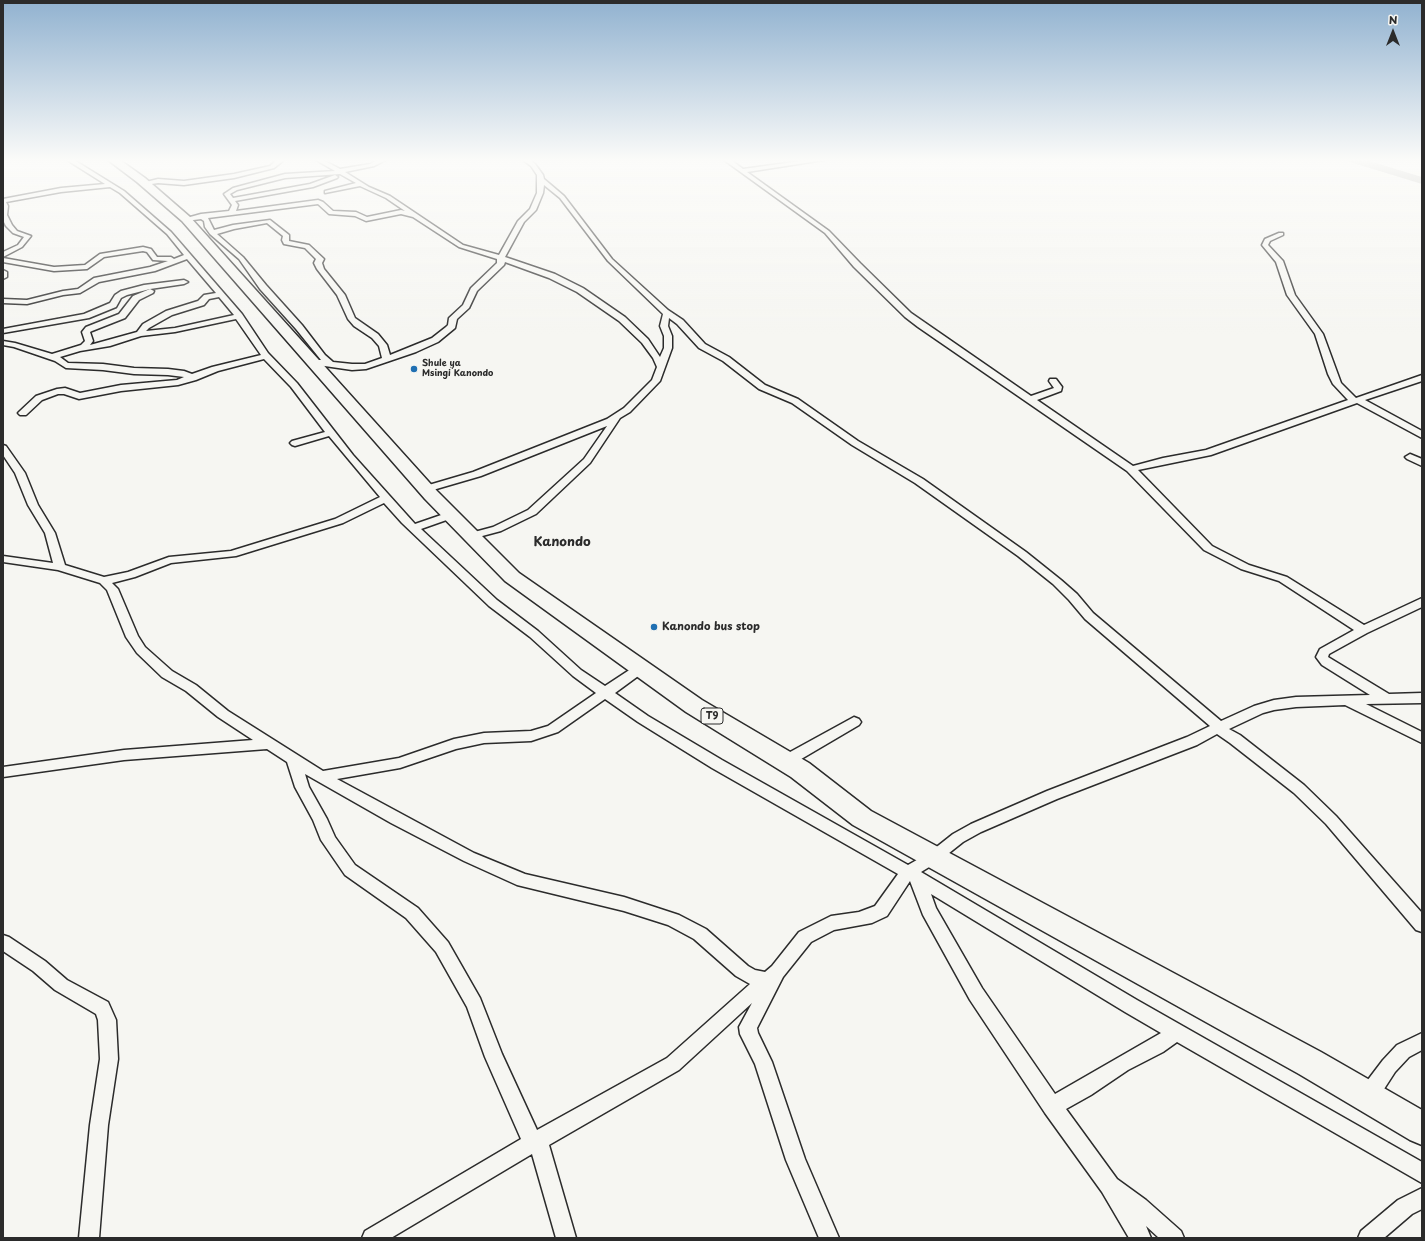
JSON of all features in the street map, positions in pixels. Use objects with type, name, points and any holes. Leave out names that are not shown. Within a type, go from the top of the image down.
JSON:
[{"type":"highway","name":"T9","points":[[193,218],[322,363],[426,489],[512,577],[694,706],[800,770],[862,818],[1303,1060],[1422,1128]]},
{"type":"street","points":[[3,255],[20,246],[28,238],[28,236],[12,230],[5,218]]},
{"type":"street","points":[[153,218],[169,233],[198,277],[220,295],[239,316],[266,356],[294,385],[331,433],[386,498],[414,528],[493,603],[534,634],[577,673],[643,719],[717,764],[913,875],[1177,1032],[1422,1173]]},
{"type":"street","points":[[193,218],[207,220],[208,227],[212,233],[241,258],[263,287],[274,298],[322,363],[359,367],[386,360],[413,350],[435,340],[449,329],[455,315],[466,306],[476,287],[498,266],[517,226],[525,218]]},
{"type":"street","points":[[418,218],[461,246],[552,276],[601,304],[622,319],[645,341],[657,358],[661,368]]},
{"type":"street","points":[[578,218],[610,260],[667,314],[680,322],[702,346],[726,359],[762,387],[795,401],[855,443],[919,481],[1022,554],[1057,582],[1073,597],[1089,616],[1218,727],[1264,761],[1298,789],[1331,820],[1422,925]]},
{"type":"street","points":[[808,218],[827,232],[908,315],[951,347],[1131,469],[1208,548],[1246,567],[1283,579],[1363,630]]},
{"type":"street","points":[[212,233],[261,222],[270,222],[286,236],[286,243],[306,246],[320,259],[318,263],[321,269],[341,295],[352,319],[375,336],[383,345],[386,353],[386,360]]},
{"type":"street","points":[[1281,234],[1267,240],[1265,245],[1279,261],[1290,295],[1319,334],[1332,374],[1337,384],[1344,392],[1356,400],[1422,434]]},
{"type":"street","points":[[3,260],[54,269],[87,267],[102,255],[143,249],[149,250],[155,259],[185,257]]},
{"type":"street","points":[[3,301],[27,302],[63,293],[80,291],[97,280],[152,269],[185,257]]},
{"type":"street","points":[[3,272],[3,277]]},
{"type":"street","points":[[80,350],[88,344],[89,338],[86,332],[88,329],[122,316],[139,296],[150,291],[177,286],[198,277]]},
{"type":"street","points":[[3,331],[86,316],[113,304],[118,297],[124,293],[147,287],[184,282]]},
{"type":"street","points":[[140,334],[146,326],[168,313],[201,303],[207,298],[220,295]]},
{"type":"street","points":[[426,489],[477,474],[520,458],[618,417],[652,385],[660,373],[668,348],[668,336],[664,326],[667,314]]},
{"type":"street","points":[[51,357],[108,344],[140,334],[175,330],[239,316]]},
{"type":"street","points":[[3,343],[15,345],[62,360],[66,365],[98,366],[134,371],[168,372],[184,374],[193,378]]},
{"type":"street","points":[[383,345],[394,349],[413,350]]},
{"type":"street","points":[[23,413],[39,398],[57,392],[65,391],[79,396],[121,388],[172,383],[193,378],[215,369],[266,356]]},
{"type":"street","points":[[1131,469],[1208,453],[1268,434],[1356,400],[1396,388],[1422,378]]},
{"type":"street","points":[[1029,400],[1058,390],[1058,387],[1053,381]]},
{"type":"street","points":[[471,536],[497,529],[532,512],[588,461],[618,417]]},
{"type":"street","points":[[295,443],[331,433]]},
{"type":"street","points":[[3,448],[20,473],[34,505],[50,533],[60,566]]},
{"type":"street","points":[[1410,457],[1422,463]]},
{"type":"street","points":[[104,581],[125,577],[169,560],[232,554],[339,520],[386,498]]},
{"type":"street","points":[[414,528],[451,515]]},
{"type":"street","points":[[3,559],[60,566],[104,581],[112,589],[132,637],[141,650],[153,661],[224,714],[268,744],[321,777],[449,847],[492,868],[523,880],[624,904],[673,920],[700,934],[742,971],[752,977],[773,976]]},
{"type":"street","points":[[1389,700],[1326,662],[1322,658],[1324,652],[1363,630],[1422,602]]},
{"type":"street","points":[[321,777],[400,763],[454,744],[484,738],[531,736],[553,729],[590,704],[604,692],[641,668]]},
{"type":"street","points":[[372,1238],[535,1142],[673,1064],[732,1009],[773,976],[805,937],[831,923],[872,916],[881,911],[896,891],[913,875],[958,838],[976,828],[1052,795],[1192,741],[1218,727],[1274,705],[1296,702],[1422,698]]},
{"type":"street","points":[[1347,700],[1422,738]]},
{"type":"street","points":[[786,762],[854,722]]},
{"type":"street","points":[[3,772],[124,755],[268,744]]},
{"type":"street","points":[[293,759],[302,787],[320,819],[328,840],[350,870],[412,912],[442,947],[474,1004],[494,1057],[535,1142],[566,1238]]},
{"type":"street","points":[[913,875],[928,910],[976,994],[1052,1106],[1109,1185],[1141,1238]]},
{"type":"street","points":[[3,942],[39,966],[61,985],[102,1008],[107,1020],[109,1059],[99,1125],[89,1238]]},
{"type":"street","points":[[773,976],[748,1027],[749,1034],[763,1062],[796,1160],[829,1238]]},
{"type":"street","points":[[1052,1106],[1084,1089],[1122,1064],[1157,1046],[1177,1032]]},
{"type":"street","points":[[1367,1097],[1389,1066],[1403,1051],[1422,1041]]},
{"type":"street","points":[[1109,1185],[1139,1207],[1174,1238]]},
{"type":"street","points":[[1368,1238],[1405,1207],[1422,1198]]},
{"type":"place","name":"Shule ya Msingi Kanondo","points":[[414,369]]},
{"type":"place","name":"Kanondo bus stop","points":[[654,627]]},
{"type":"district","name":"Kanondo","points":[[562,542]]}]
